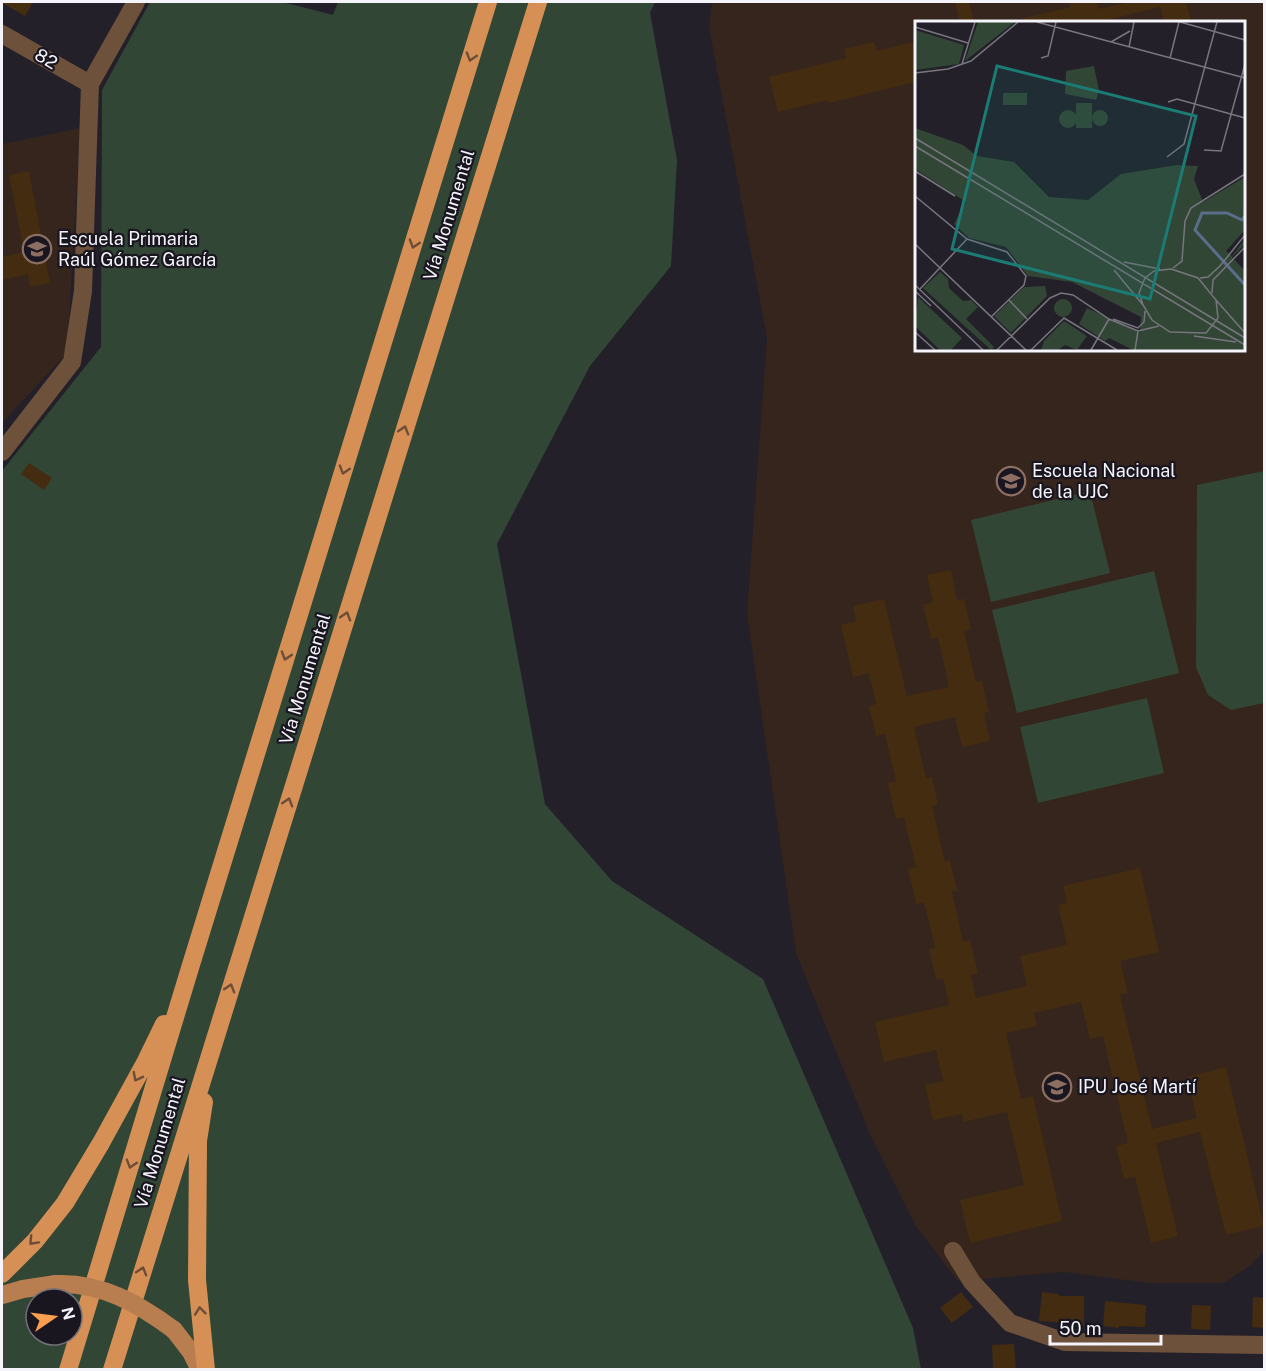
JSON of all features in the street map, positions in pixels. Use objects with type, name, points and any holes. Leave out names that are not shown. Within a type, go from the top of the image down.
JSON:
[{"type":"highway","name":"Vía Monumental","points":[[68,1370],[488,2]]},
{"type":"highway","name":"Vía Monumental","points":[[111,1370],[538,2]]},
{"type":"highway","points":[[2,1274],[35,1241],[65,1203],[146,1061],[190,968]]},
{"type":"highway","points":[[206,1370],[197,1280],[198,1141],[213,1044]]},
{"type":"main road","points":[[2,1295],[16,1290],[56,1284],[81,1284],[104,1290],[151,1313],[174,1330],[191,1352],[200,1370]]},
{"type":"street","points":[[2,452],[72,362],[83,291],[90,84],[136,2]]},
{"type":"street","name":"82","points":[[2,34],[90,84]]},
{"type":"street","points":[[953,1251],[972,1282],[1010,1323],[1065,1342],[1264,1345]]},
{"type":"shaded area","name":"Escuela Nacional de la UJC","points":[[712,2],[1264,2],[1264,1251],[1251,1265],[1223,1283],[1149,1283],[1064,1272],[958,1281],[915,1225],[871,1137],[796,953],[747,613],[767,338],[709,27]]},
{"type":"shaded area","name":"Escuela Primaria Raúl Gómez García","points":[[80,128],[67,353],[2,423],[2,144]]},
{"type":"green space","points":[[150,2],[282,2],[333,15],[338,2],[655,2],[650,13],[677,160],[671,266],[590,366],[497,544],[545,804],[612,881],[763,979],[913,1328],[921,1369],[2,1369],[2,471],[101,347],[102,90]]},
{"type":"green space","points":[[1264,471],[1264,703],[1231,710],[1208,695],[1196,667],[1197,485]]},
{"type":"green space","points":[[1090,491],[1110,573],[991,602],[971,520]]},
{"type":"green space","points":[[1154,571],[1179,673],[1017,713],[992,610]]},
{"type":"green space","points":[[1147,698],[1164,773],[1038,803],[1020,727]]},
{"type":"building","points":[[2,2],[33,2],[25,16]]},
{"type":"building","points":[[955,2],[969,2],[974,21],[960,21]]},
{"type":"building","points":[[1069,2],[1097,2],[1099,9],[1129,2],[1186,2],[1191,21],[1164,21],[1160,7],[1103,21],[1024,21],[1024,18],[1071,7]]},
{"type":"building","points":[[915,41],[915,74],[913,75],[915,82],[829,103],[828,100],[778,112],[769,77],[846,58],[844,49],[874,42],[877,51]]},
{"type":"building","points":[[29,171],[50,283],[30,287],[28,274],[2,280],[2,257],[24,252],[9,175]]},
{"type":"building","points":[[29,463],[52,478],[44,490],[21,474]]},
{"type":"building","points":[[951,570],[957,600],[964,599],[971,629],[964,631],[976,682],[982,681],[989,712],[984,713],[990,741],[962,747],[955,717],[914,727],[926,778],[932,777],[938,804],[932,806],[945,862],[950,861],[957,891],[952,892],[963,942],[970,940],[978,973],[971,975],[976,998],[1027,986],[1020,956],[1067,945],[1058,905],[1067,903],[1063,886],[1140,868],[1159,952],[1120,961],[1128,993],[1120,995],[1152,1129],[1197,1118],[1187,1077],[1226,1067],[1264,1226],[1226,1235],[1200,1132],[1156,1143],[1178,1236],[1151,1243],[1135,1177],[1124,1179],[1116,1146],[1128,1143],[1103,1036],[1090,1039],[1081,1002],[1034,1013],[1037,1026],[1006,1033],[1021,1099],[1033,1096],[1062,1221],[970,1243],[960,1200],[1024,1185],[1007,1112],[963,1122],[962,1114],[933,1120],[925,1085],[943,1081],[936,1050],[884,1062],[875,1022],[949,1005],[943,978],[936,980],[929,949],[935,948],[924,902],[916,904],[908,869],[916,867],[904,817],[896,819],[888,783],[896,781],[885,734],[876,736],[869,706],[876,704],[869,673],[853,677],[841,625],[856,621],[853,606],[884,599],[907,696],[949,687],[938,637],[931,639],[923,605],[933,602],[927,575]]},
{"type":"building","points":[[961,1292],[973,1307],[952,1323],[940,1308]]},
{"type":"building","points":[[1042,1292],[1059,1294],[1059,1296],[1084,1296],[1084,1326],[1039,1321]]},
{"type":"building","points":[[1253,1297],[1264,1298],[1264,1328],[1252,1327]]},
{"type":"building","points":[[1105,1301],[1146,1305],[1145,1327],[1103,1326]]},
{"type":"building","points":[[1192,1305],[1211,1306],[1210,1330],[1191,1329]]},
{"type":"building","points":[[1014,1344],[1016,1370],[993,1370],[992,1345]]},
{"type":"place","name":"Escuela Primaria Raúl Gómez García","points":[[37,249]]},
{"type":"place","name":"Escuela Nacional de la UJC","points":[[1011,481]]},
{"type":"place","name":"IPU José Martí","points":[[1057,1087]]}]
